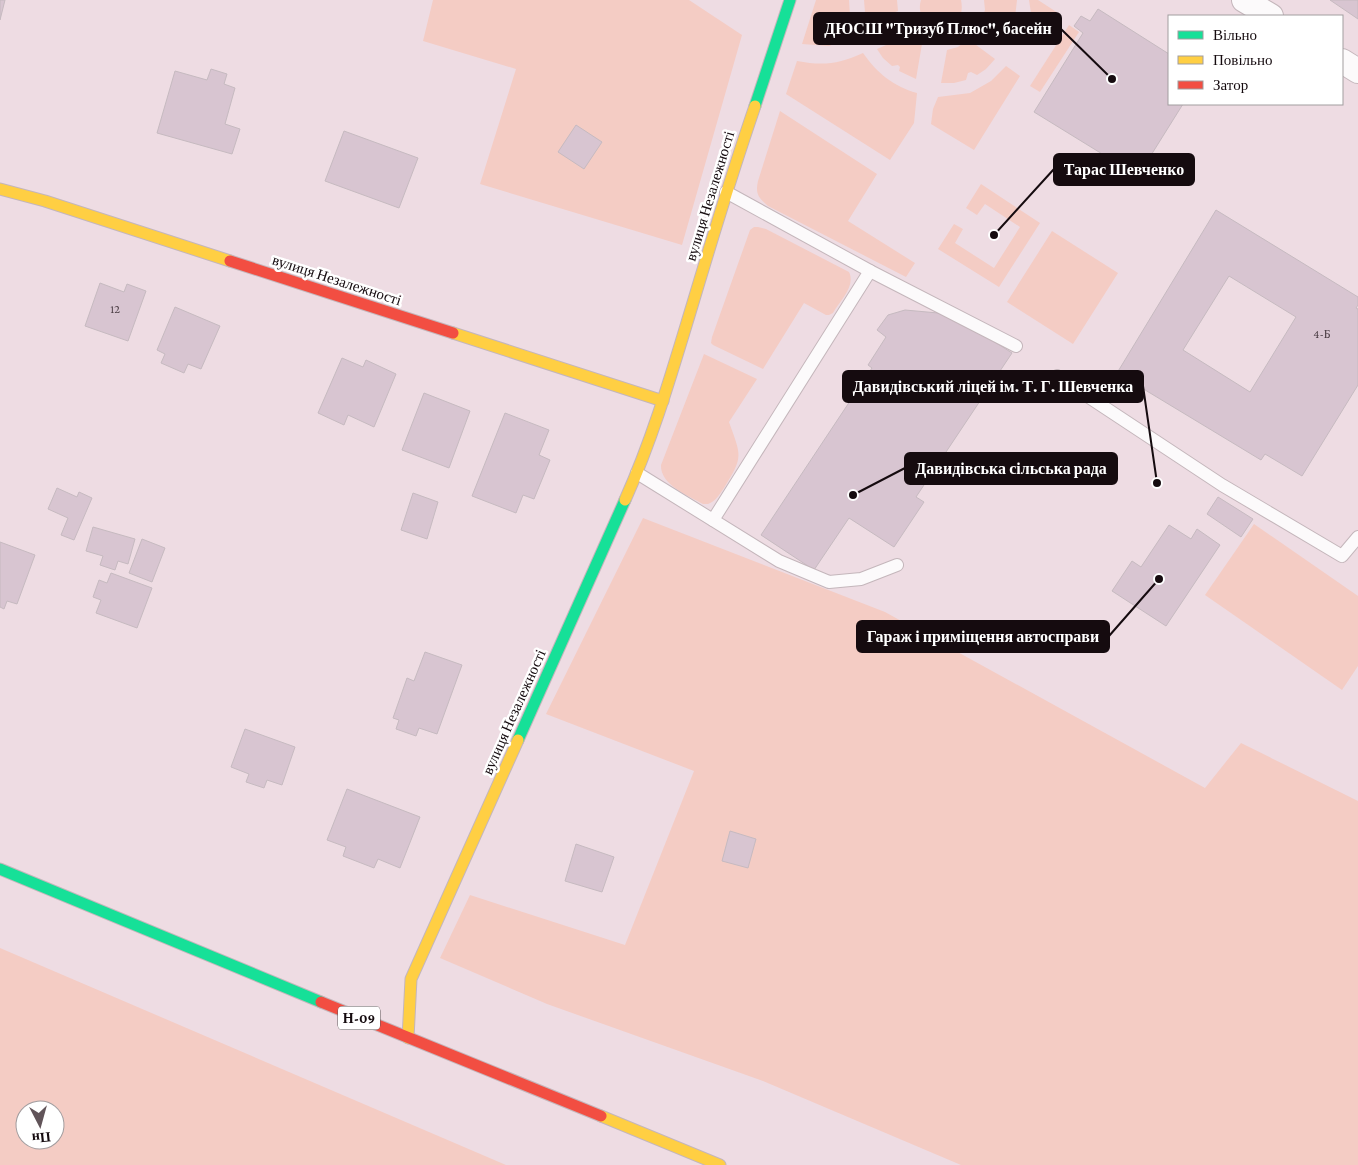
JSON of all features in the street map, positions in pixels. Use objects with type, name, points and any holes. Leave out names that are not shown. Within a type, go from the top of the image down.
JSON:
[{"type":"street","name":"вулиця Незалежності","points":[[408,1038],[411,979],[637,473],[663,402],[726,192],[790,0]]},
{"type":"street","points":[[1244,0],[1269,15]]},
{"type":"street","points":[[1343,62],[1358,71]]},
{"type":"street","name":"вулиця Незалежності","points":[[0,189],[45,201],[663,402]]},
{"type":"street","name":"Н-09","points":[[0,868],[408,1038],[720,1165]]},
{"type":"lane","points":[[726,192],[870,271],[1016,346]]},
{"type":"lane","points":[[713,520],[870,271]]},
{"type":"lane","points":[[1056,376],[1222,485],[1342,556],[1358,537]]},
{"type":"lane","points":[[637,473],[779,561],[829,582],[861,579],[897,564]]},
{"type":"shaded area","points":[[433,0],[689,0],[742,35],[682,245],[480,184],[516,69],[423,41]]},
{"type":"shaded area","points":[[816,0],[849,0],[850,16],[856,36],[829,46],[802,44]]},
{"type":"shaded area","points":[[864,0],[897,0],[898,11],[866,25]]},
{"type":"shaded area","points":[[921,0],[961,0],[961,13],[957,21],[949,26],[940,27],[924,19],[920,11]]},
{"type":"shaded area","points":[[984,0],[1017,0],[1011,36],[982,18],[985,10]]},
{"type":"shaded area","points":[[1029,0],[1038,0],[1058,13],[1040,43],[1026,32],[1031,13]]},
{"type":"shaded area","points":[[1069,25],[1079,32],[1040,92],[1030,86]]},
{"type":"shaded area","points":[[909,35],[922,44],[916,79],[899,71],[900,67],[898,65],[892,66],[877,49]]},
{"type":"shaded area","points":[[968,39],[995,59],[977,75],[971,72],[968,73],[966,80],[954,83],[941,83],[947,50],[958,47]]},
{"type":"shaded area","points":[[863,53],[874,67],[893,83],[917,93],[914,123],[890,160],[786,94],[797,61],[831,63],[846,60]]},
{"type":"shaded area","points":[[1006,66],[1020,76],[974,150],[931,124],[933,109],[938,97],[970,93],[991,81]]},
{"type":"shaded area","points":[[780,111],[877,174],[848,221],[915,263],[906,277],[768,206],[760,198],[757,193],[758,181]]},
{"type":"shaded area","points":[[981,184],[1040,223],[999,287],[938,249],[954,224],[963,229],[955,243],[994,268],[1020,227],[985,204],[977,215],[966,208]]},
{"type":"shaded area","points":[[754,227],[766,229],[849,272],[851,277],[849,288],[833,313],[826,315],[804,303],[763,369],[711,343],[750,230]]},
{"type":"shaded area","points":[[1052,231],[1118,273],[1073,344],[1007,302]]},
{"type":"shaded area","points":[[704,354],[757,379],[729,422],[738,449],[738,462],[719,495],[708,504],[703,504],[676,489],[665,478],[661,465]]},
{"type":"shaded area","points":[[643,518],[885,612],[1205,788],[1241,743],[1358,801],[1358,1165],[961,1165],[763,1081],[547,1004],[440,958],[470,895],[625,945],[694,771],[546,714]]},
{"type":"shaded area","points":[[1254,524],[1358,596],[1358,666],[1342,690],[1205,595]]},
{"type":"shaded area","points":[[0,948],[506,1165],[0,1165]]},
{"type":"building","points":[[0,0],[5,0],[0,20]]},
{"type":"building","points":[[1330,0],[1358,0],[1358,19]]},
{"type":"building","points":[[1098,9],[1168,53],[1168,105],[1182,105],[1138,176],[1034,112],[1083,33],[1074,26],[1081,16],[1090,21]]},
{"type":"building","points":[[211,69],[227,74],[224,84],[235,88],[225,124],[240,129],[232,154],[157,133],[175,71],[207,80]]},
{"type":"building","points":[[576,125],[602,142],[584,169],[558,152]]},
{"type":"building","points":[[344,131],[418,158],[399,208],[325,181]]},
{"type":"building","points":[[1216,210],[1358,297],[1356,308],[1358,309],[1358,385],[1302,476],[1265,454],[1261,460],[1117,373]],"holes":[[[1229,276],[1296,317],[1250,392],[1183,350]]]},
{"type":"building","points":[[100,283],[124,292],[127,284],[146,291],[128,341],[85,326]]},
{"type":"building","points":[[175,307],[220,326],[201,369],[188,364],[184,373],[161,363],[165,354],[157,350]]},
{"type":"building","points":[[905,310],[938,313],[973,328],[1012,353],[916,497],[924,502],[894,547],[849,518],[814,570],[761,535],[872,368],[868,365],[886,337],[877,330],[888,315]]},
{"type":"building","points":[[342,358],[363,367],[366,360],[396,374],[374,427],[348,415],[344,425],[318,413]]},
{"type":"building","points":[[424,393],[470,411],[449,468],[402,450]]},
{"type":"building","points":[[505,413],[549,430],[539,455],[550,460],[534,499],[523,495],[516,513],[472,496]]},
{"type":"building","points":[[57,488],[77,497],[79,492],[92,498],[74,540],[61,535],[68,518],[48,509]]},
{"type":"building","points":[[413,493],[438,502],[427,539],[401,530]]},
{"type":"building","points":[[1218,497],[1253,519],[1241,537],[1207,514]]},
{"type":"building","points":[[1169,525],[1191,539],[1197,529],[1220,545],[1166,626],[1112,591],[1132,561],[1141,567]]},
{"type":"building","points":[[93,527],[135,539],[128,564],[118,561],[115,570],[100,565],[103,556],[86,551]]},
{"type":"building","points":[[142,539],[165,548],[152,582],[129,573]]},
{"type":"building","points":[[0,542],[35,555],[17,604],[7,601],[4,609],[0,607]]},
{"type":"building","points":[[111,573],[152,588],[137,628],[96,613],[101,600],[93,597],[99,580],[107,583]]},
{"type":"building","points":[[425,652],[462,665],[437,734],[419,728],[416,736],[396,729],[399,720],[393,718],[407,678],[414,681]]},
{"type":"building","points":[[245,729],[295,747],[282,785],[267,780],[264,788],[246,782],[249,774],[231,767]]},
{"type":"building","points":[[347,789],[420,817],[400,868],[378,859],[374,868],[343,856],[346,847],[327,840]]},
{"type":"building","points":[[730,831],[756,839],[748,868],[722,861]]},
{"type":"building","points":[[576,844],[614,857],[602,892],[565,881]]},
{"type":"traffic: fast","points":[[755,106],[790,0]]},
{"type":"traffic: fast","points":[[518,740],[625,500]]},
{"type":"traffic: fast","points":[[0,869],[321,1002]]},
{"type":"traffic: slow","points":[[625,500],[662,404],[722,206],[755,106]]},
{"type":"traffic: slow","points":[[0,189],[45,201],[230,261]]},
{"type":"traffic: slow","points":[[453,333],[663,401]]},
{"type":"traffic: slow","points":[[408,1038],[411,979],[518,740]]},
{"type":"traffic: slow","points":[[601,1116],[720,1165]]},
{"type":"traffic: jam","points":[[230,261],[453,333]]},
{"type":"traffic: jam","points":[[321,1002],[601,1116]]},
{"type":"place","name":"ДЮСШ \"Тризуб Плюс\", басейн","points":[[1112,79]]},
{"type":"place","name":"Тарас Шевченко","points":[[994,235]]},
{"type":"place","name":"Давидівський ліцей ім. Т. Г. Шевченка","points":[[1157,483]]},
{"type":"place","name":"Давидівська сільська рада","points":[[853,495]]},
{"type":"place","name":"Гараж і приміщення автосправи","points":[[1159,579]]}]
